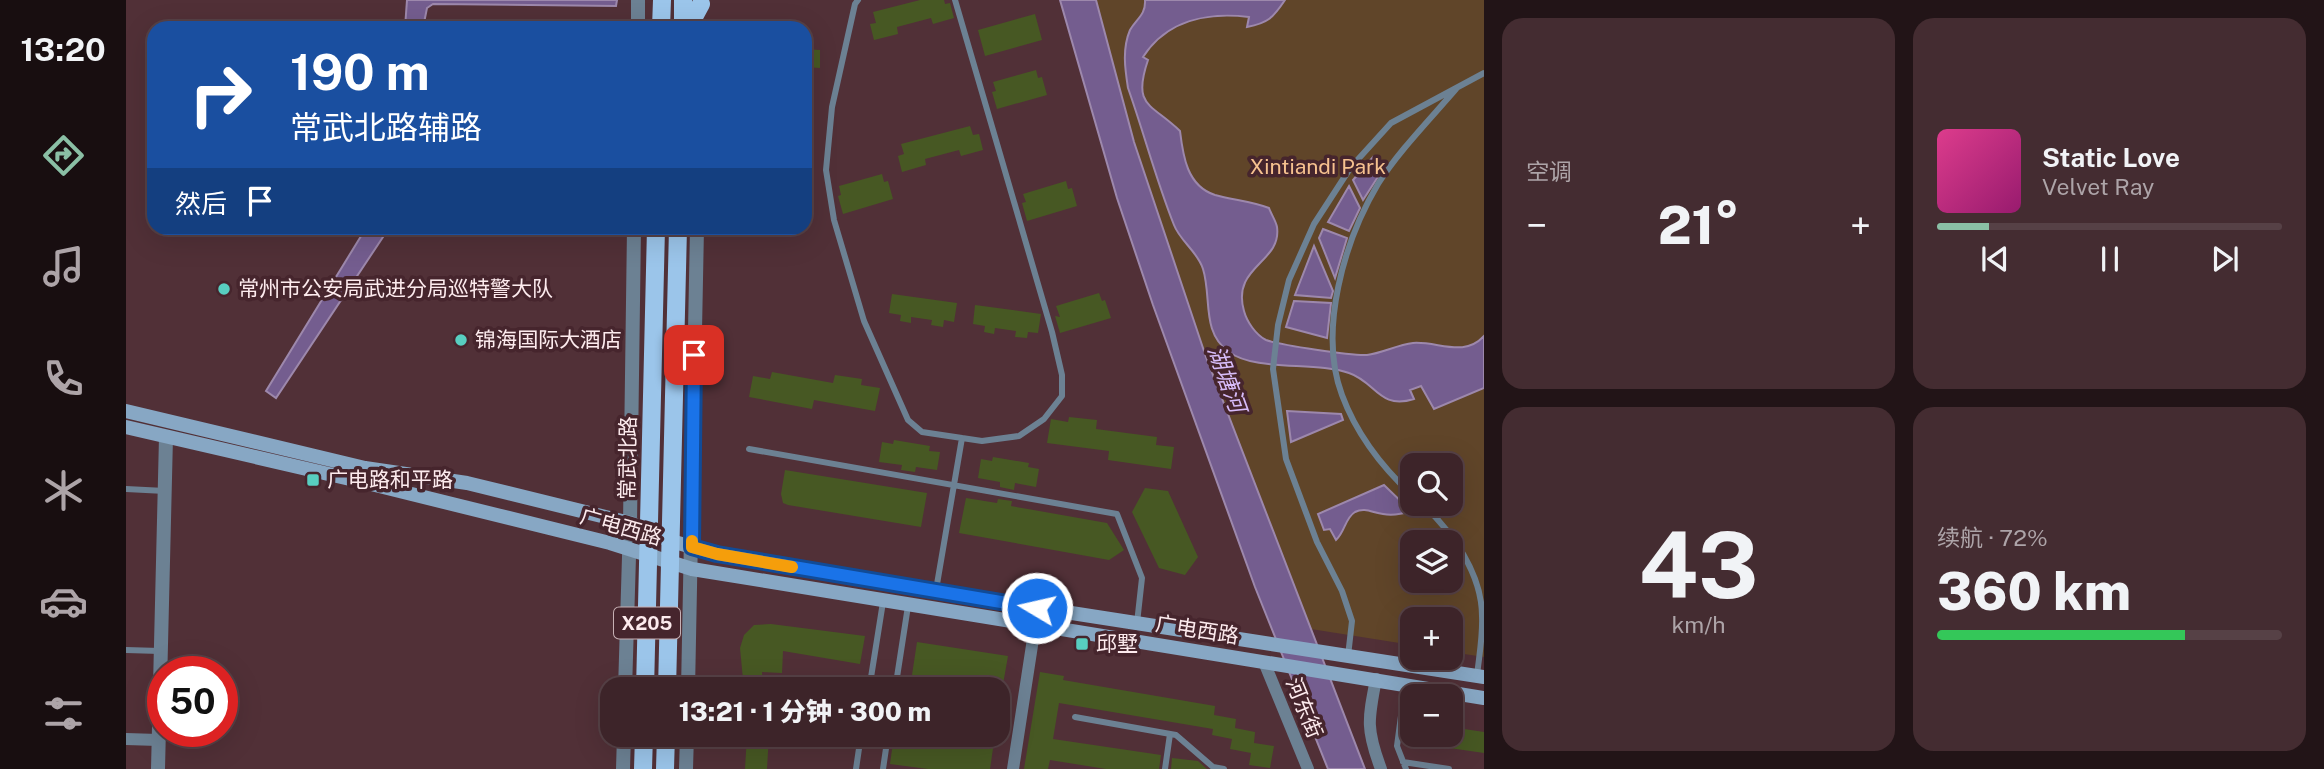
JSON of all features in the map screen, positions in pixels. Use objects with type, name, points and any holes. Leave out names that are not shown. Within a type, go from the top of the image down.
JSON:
[{"type":"main road","points":[[661,21],[662,0]]},
{"type":"main road","points":[[682,21],[683,0]]},
{"type":"main road","points":[[692,21],[701,2]]},
{"type":"main road","name":"常武北路","points":[[645,677],[656,235]]},
{"type":"main road","name":"X205","points":[[667,677],[678,235]]},
{"type":"main road","name":"广电西路","points":[[126,411],[365,468],[467,483],[630,523],[671,541],[717,554],[936,592],[1480,676]]},
{"type":"main road","name":"广电西路","points":[[126,427],[363,482],[629,549],[692,569],[908,606],[1405,684]]},
{"type":"main road","name":"广电西路","points":[[1463,694],[1484,698]]},
{"type":"main road","points":[[643,769],[644,747]]},
{"type":"main road","points":[[665,769],[666,747]]},
{"type":"street","points":[[638,0],[638,21]]},
{"type":"street","points":[[701,2],[701,21]]},
{"type":"street","points":[[625,677],[634,235]]},
{"type":"street","points":[[688,677],[696,235]]},
{"type":"street","points":[[160,656],[166,437]]},
{"type":"street","points":[[1013,769],[1035,626]]},
{"type":"street","name":"河东街","points":[[1264,662],[1308,769]]},
{"type":"street","points":[[1376,679],[1369,717],[1370,741],[1381,769]]},
{"type":"street","points":[[126,739],[147,740]]},
{"type":"street","points":[[158,747],[158,769]]},
{"type":"street","points":[[623,769],[624,747]]},
{"type":"street","points":[[686,769],[687,747]]},
{"type":"lane","points":[[858,0],[832,107],[826,170],[834,220],[864,321],[908,420],[922,432],[982,441],[1019,436],[1044,419],[1062,396],[1062,375],[1052,332],[955,0]]},
{"type":"lane","points":[[1348,656],[1352,621],[1349,611],[1317,542],[1286,459],[1273,369],[1278,325],[1289,279],[1314,224],[1351,167],[1391,124],[1484,73]]},
{"type":"lane","points":[[1400,481],[1365,441],[1341,394],[1332,322],[1340,278],[1356,229],[1379,183],[1459,86]]},
{"type":"lane","points":[[936,592],[962,438]]},
{"type":"lane","points":[[749,449],[1117,514],[1142,579],[1137,623]]},
{"type":"lane","points":[[126,489],[164,491]]},
{"type":"lane","points":[[1435,516],[1444,525],[1472,571],[1482,614],[1480,676]]},
{"type":"lane","points":[[871,677],[883,601]]},
{"type":"lane","points":[[897,677],[908,606]]},
{"type":"lane","points":[[126,650],[160,651]]},
{"type":"lane","points":[[1075,717],[1176,736],[1213,767],[1224,769]]},
{"type":"lane","points":[[1400,723],[1397,746],[1404,765],[1449,769]]},
{"type":"lane","points":[[1165,769],[1170,734]]},
{"type":"lane","points":[[856,769],[860,747]]},
{"type":"lane","points":[[883,769],[886,747]]},
{"type":"green space","name":"Xintiandi Park","points":[[1096,0],[1484,0],[1484,657],[1463,654],[1463,607],[1400,607],[1400,643],[1311,629],[1206,357],[1134,142]]},
{"type":"shaded area","points":[[407,0],[617,0],[616,6],[433,4],[427,8],[424,21],[406,21]]},
{"type":"shaded area","points":[[1060,0],[1096,0],[1134,142],[1206,357],[1365,769],[1328,769],[1255,587],[1117,198]]},
{"type":"shaded area","points":[[1145,0],[1285,0],[1269,19],[1247,27],[1249,17],[1219,16],[1190,21],[1164,34],[1143,57],[1148,60],[1142,87],[1143,96],[1153,109],[1180,131],[1188,169],[1198,185],[1215,195],[1269,208],[1276,222],[1276,239],[1272,249],[1244,284],[1244,311],[1255,332],[1274,342],[1359,355],[1413,343],[1468,346],[1484,336],[1484,388],[1434,409],[1421,386],[1410,390],[1414,399],[1393,401],[1349,373],[1320,367],[1254,362],[1229,352],[1220,344],[1211,325],[1203,269],[1174,225],[1128,88],[1126,44],[1130,30],[1144,9]]},
{"type":"shaded area","points":[[1373,157],[1383,169],[1363,200],[1353,180]]},
{"type":"shaded area","points":[[1349,186],[1360,208],[1349,231],[1328,222]]},
{"type":"shaded area","points":[[1323,229],[1347,238],[1335,278],[1319,238]]},
{"type":"shaded area","points":[[362,235],[384,235],[276,398],[266,391]]},
{"type":"shaded area","points":[[1314,246],[1333,291],[1331,298],[1295,295]]},
{"type":"shaded area","points":[[1294,301],[1331,303],[1327,338],[1286,327]]},
{"type":"shaded area","points":[[1287,411],[1341,414],[1343,420],[1291,442]]},
{"type":"shaded area","points":[[1384,485],[1400,500],[1400,514],[1366,510],[1355,512],[1336,540],[1330,529],[1324,530],[1318,514]]},
{"type":"building","points":[[920,0],[944,0],[945,4],[950,3],[954,18],[933,24],[931,18],[897,27],[898,34],[874,40],[870,24],[876,23],[873,12]]},
{"type":"building","points":[[1035,14],[1042,40],[985,56],[978,30]]},
{"type":"building","points":[[812,49],[820,50],[820,68],[812,67]]},
{"type":"building","points":[[1036,70],[1038,78],[1042,77],[1047,95],[997,109],[992,92],[996,91],[993,82]]},
{"type":"building","points":[[970,126],[973,135],[979,134],[983,150],[961,156],[959,150],[925,159],[926,165],[902,172],[898,156],[904,154],[901,144]]},
{"type":"building","points":[[882,174],[884,182],[888,181],[893,199],[843,214],[838,196],[841,195],[839,186]]},
{"type":"building","points":[[1066,181],[1068,189],[1072,188],[1077,206],[1027,221],[1022,203],[1026,202],[1023,194]]},
{"type":"building","points":[[1099,293],[1102,301],[1105,300],[1111,318],[1060,333],[1055,316],[1060,317],[1056,306]]},
{"type":"building","points":[[892,294],[957,303],[954,322],[944,320],[943,327],[931,325],[932,320],[911,317],[911,323],[900,321],[901,315],[889,313]]},
{"type":"building","points":[[975,305],[1041,314],[1038,333],[1028,332],[1027,338],[1015,337],[1016,331],[995,328],[994,334],[984,332],[985,326],[973,324]]},
{"type":"building","points":[[772,372],[833,383],[835,375],[862,379],[861,385],[880,388],[875,411],[814,400],[812,409],[749,397],[753,376],[770,379]]},
{"type":"building","points":[[1069,417],[1097,420],[1096,429],[1157,437],[1156,445],[1174,447],[1171,469],[1108,460],[1109,451],[1047,443],[1051,419],[1068,422]]},
{"type":"building","points":[[894,440],[930,446],[929,451],[940,452],[937,470],[916,467],[915,472],[901,470],[902,465],[879,462],[882,442],[893,444]]},
{"type":"building","points":[[993,457],[1029,463],[1028,467],[1039,469],[1036,487],[1015,483],[1014,490],[1000,487],[1000,482],[978,478],[981,459],[992,461]]},
{"type":"building","points":[[785,470],[927,493],[921,527],[783,503],[781,494]]},
{"type":"building","points":[[1145,488],[1168,491],[1198,557],[1185,575],[1159,568],[1132,512]]},
{"type":"building","points":[[966,498],[997,503],[998,499],[1012,501],[1011,506],[1107,523],[1124,550],[1109,560],[959,533]]},
{"type":"building","points":[[771,624],[865,636],[860,664],[783,651],[782,673],[762,672],[762,677],[743,677],[740,648],[744,635],[754,625]]},
{"type":"building","points":[[917,642],[1008,656],[1004,677],[912,675]]},
{"type":"building","points":[[1040,672],[1064,676],[1063,680],[1215,706],[1214,715],[1236,719],[1235,728],[1255,732],[1254,743],[1274,746],[1270,768],[1249,765],[1251,753],[1230,749],[1232,739],[1212,735],[1213,729],[1059,703],[1053,739],[1161,755],[1159,769],[1106,769],[1050,760],[1048,769],[1024,769]]},
{"type":"building","points":[[1463,729],[1484,732],[1484,753],[1443,747],[1463,747]]},
{"type":"building","points":[[746,747],[768,747],[767,769],[745,769]]},
{"type":"building","points":[[892,747],[993,747],[990,769],[928,769],[890,764]]},
{"type":"building","points":[[1172,758],[1198,761],[1207,769],[1171,769]]},
{"type":"slow traffic","points":[[692,541],[692,547],[717,554],[792,567]]},
{"type":"place","name":"常州市公安局武进分局巡特警大队","points":[[224,289]]},
{"type":"place","name":"锦海国际大酒店","points":[[461,340]]},
{"type":"place","name":"广电路和平路","points":[[313,480]]},
{"type":"place","name":"邱墅","points":[[1082,644]]},
{"type":"route","points":[[694,355],[692,547],[717,554],[1037,608]]},
{"type":"water label","name":"湖塘河","points":[[1227,379]]}]
